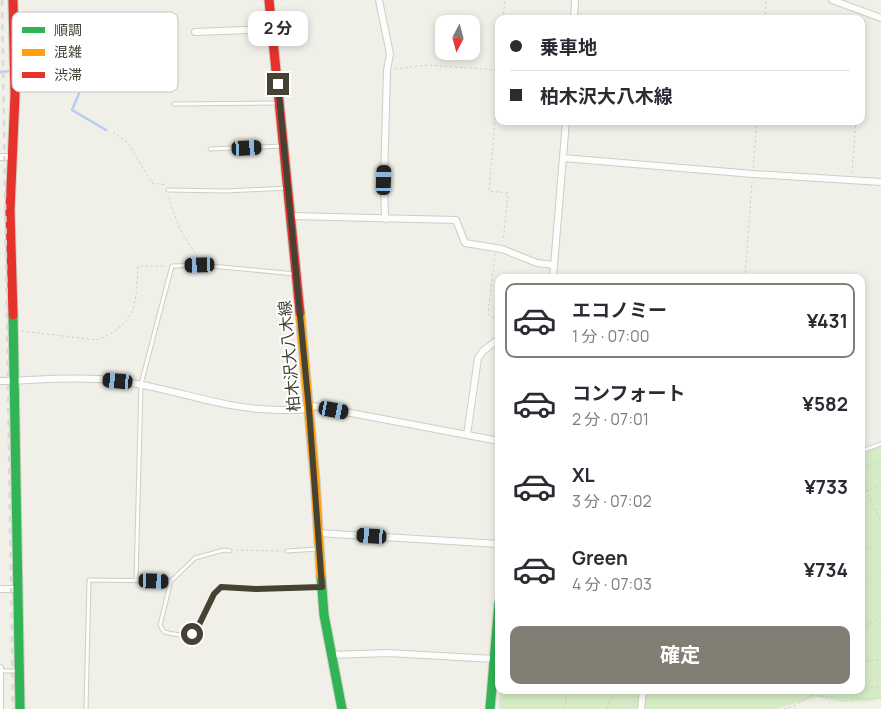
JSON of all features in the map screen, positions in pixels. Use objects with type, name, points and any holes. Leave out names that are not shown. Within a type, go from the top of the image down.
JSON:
[{"type":"street","name":"柏木沢大八木線","points":[[269,0],[292,216],[325,624],[342,709]]},
{"type":"street","points":[[379,0],[390,54],[387,70],[384,180],[385,219]]},
{"type":"street","points":[[574,15],[575,0]]},
{"type":"street","points":[[832,0],[881,18]]},
{"type":"street","points":[[195,32],[272,29]]},
{"type":"street","points":[[16,92],[10,210],[15,380],[20,709]]},
{"type":"street","points":[[553,274],[566,125]]},
{"type":"street","points":[[0,157],[12,157]]},
{"type":"street","points":[[563,158],[753,174],[881,182]]},
{"type":"street","points":[[292,216],[456,220],[465,243],[499,249],[537,263],[554,265]]},
{"type":"street","points":[[467,435],[478,358],[482,351],[495,342]]},
{"type":"street","points":[[0,381],[90,379],[141,384],[236,407],[257,410],[302,410],[314,406],[495,440]]},
{"type":"street","points":[[318,533],[495,544]]},
{"type":"street","points":[[0,589],[19,590]]},
{"type":"street","points":[[490,709],[495,647]]},
{"type":"street","points":[[331,655],[388,653],[494,658]]},
{"type":"street","points":[[0,669],[0,709]]},
{"type":"street","points":[[641,709],[643,694]]},
{"type":"lane","points":[[174,104],[280,103]]},
{"type":"lane","points":[[210,149],[284,146]]},
{"type":"lane","points":[[168,190],[226,191],[288,188]]},
{"type":"lane","points":[[136,580],[141,384],[172,266],[200,265],[297,274]]},
{"type":"lane","points":[[865,450],[881,444]]},
{"type":"lane","points":[[287,551],[319,549]]},
{"type":"lane","points":[[230,551],[224,550],[195,558],[171,582],[160,624],[164,632],[187,635],[196,631],[214,594],[221,587],[256,589],[322,587]]},
{"type":"lane","points":[[86,709],[89,580],[171,582]]},
{"type":"lane","points":[[0,669],[19,671]]},
{"type":"path","points":[[503,15],[504,0]]},
{"type":"path","points":[[765,15],[766,0]]},
{"type":"path","points":[[387,70],[425,64],[495,72]]},
{"type":"path","points":[[495,115],[488,191],[508,193],[488,314],[495,318]]},
{"type":"path","points":[[745,274],[757,125]]},
{"type":"path","points":[[851,180],[856,125]]},
{"type":"path","points":[[113,132],[128,143],[152,183],[168,185],[171,205],[180,229],[199,259],[200,265]]},
{"type":"path","points":[[13,330],[96,340],[107,336],[131,316],[135,303],[138,266],[172,266]]},
{"type":"path","points":[[865,466],[881,460]]},
{"type":"path","points":[[867,491],[881,485]]},
{"type":"path","points":[[865,486],[881,523]]},
{"type":"path","points":[[865,546],[872,549],[881,542]]},
{"type":"path","points":[[230,551],[287,551]]},
{"type":"path","points":[[865,580],[881,574]]},
{"type":"path","points":[[865,625],[881,617]]},
{"type":"path","points":[[865,661],[881,659]]},
{"type":"path","points":[[865,688],[881,686]]},
{"type":"path","points":[[565,709],[567,694]]},
{"type":"path","points":[[607,709],[613,694]]},
{"type":"path","points":[[784,709],[796,705],[813,695],[858,699],[881,696]]},
{"type":"green space","points":[[881,446],[881,699],[842,702],[817,697],[776,709],[499,709],[500,694],[865,694],[865,452]]},
{"type":"waterway","points":[[0,72],[12,71]]},
{"type":"waterway","points":[[80,92],[72,110],[106,130]]},
{"type":"railway","points":[[2,0],[13,709]]},
{"type":"traffic: fast","points":[[13,315],[20,709]]},
{"type":"traffic: fast","points":[[321,576],[324,615],[342,709]]},
{"type":"traffic: fast","points":[[490,709],[495,650]]},
{"type":"traffic: slow","points":[[300,313],[315,479],[321,576]]},
{"type":"traffic: jam","points":[[13,0],[13,12]]},
{"type":"traffic: jam","points":[[269,0],[300,313]]},
{"type":"traffic: jam","points":[[13,315],[10,210],[15,92]]},
{"type":"route","points":[[192,634],[196,631],[214,594],[221,587],[256,589],[322,587],[309,409],[278,84]]}]
